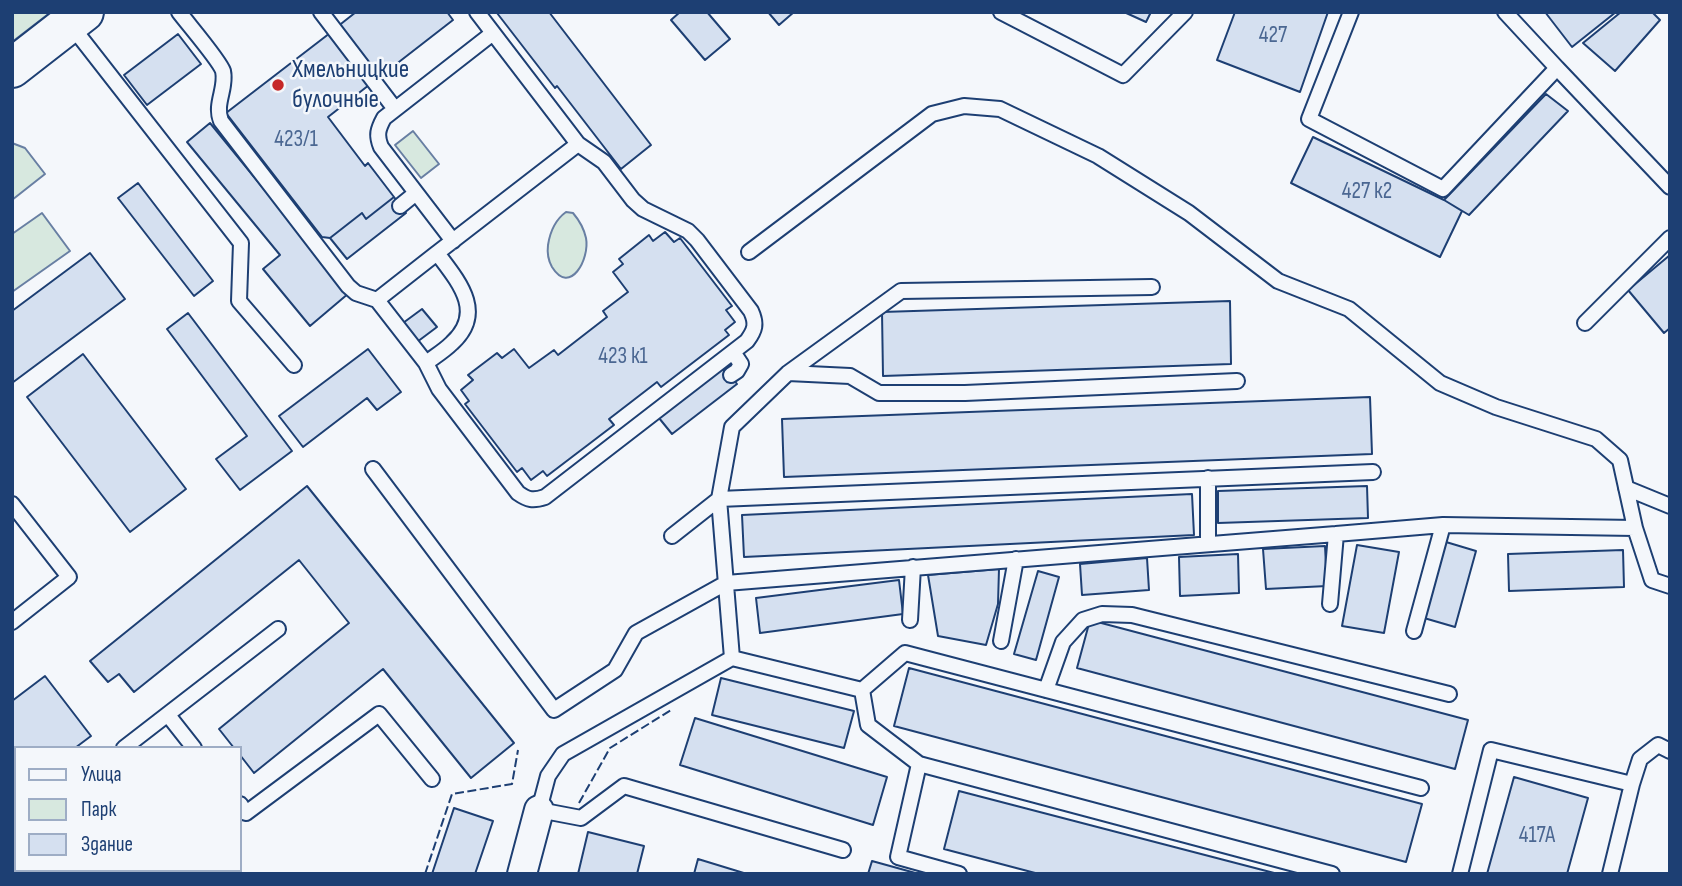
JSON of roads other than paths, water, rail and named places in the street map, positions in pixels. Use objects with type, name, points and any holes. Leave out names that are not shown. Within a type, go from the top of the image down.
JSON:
[{"type":"main road","points":[[12,68],[76,18]]},
{"type":"street","points":[[522,874],[539,810]]},
{"type":"lane","points":[[179,12],[222,68],[223,83],[218,112],[221,121],[348,286],[356,293],[377,300],[426,363],[439,389],[518,493],[535,501],[545,497],[747,341],[754,331],[755,321],[751,311],[697,240],[688,232],[643,209],[604,162],[578,144],[477,12]]},
{"type":"lane","points":[[321,12],[396,108]]},
{"type":"lane","points":[[1001,12],[1123,75],[1185,12]]},
{"type":"lane","points":[[1351,12],[1309,119],[1443,189],[1557,68]]},
{"type":"lane","points":[[1505,12],[1670,187]]},
{"type":"lane","points":[[76,18],[240,243],[239,300],[294,365]]},
{"type":"lane","points":[[453,241],[381,147],[377,137],[378,128],[384,117],[493,33]]},
{"type":"lane","points":[[749,252],[932,114],[964,106],[1000,109],[1098,156],[1189,212],[1278,281],[1349,309],[1440,383],[1496,407],[1596,439],[1620,460],[1635,528],[1652,580],[1670,586]]},
{"type":"lane","points":[[377,300],[578,144]]},
{"type":"lane","points":[[400,206],[416,193]]},
{"type":"lane","points":[[1585,323],[1670,238]]},
{"type":"lane","points":[[426,363],[461,333],[468,310],[466,296],[460,284],[437,253]]},
{"type":"lane","points":[[732,658],[719,499],[732,427],[788,373],[901,290],[1152,287]]},
{"type":"lane","points":[[731,376],[741,364],[733,352]]},
{"type":"lane","points":[[788,373],[850,376],[879,393],[965,393],[1237,381]]},
{"type":"lane","points":[[373,469],[554,710],[615,670],[636,633],[726,583],[1443,525],[1635,528]]},
{"type":"lane","points":[[672,536],[719,499],[1373,472]]},
{"type":"lane","points":[[1208,478],[1208,544]]},
{"type":"lane","points":[[1626,488],[1670,506]]},
{"type":"lane","points":[[12,504],[69,577],[12,622]]},
{"type":"lane","points":[[1414,631],[1443,525]]},
{"type":"lane","points":[[1330,604],[1336,534]]},
{"type":"lane","points":[[1002,641],[1016,559]]},
{"type":"lane","points":[[910,620],[913,568]]},
{"type":"lane","points":[[1046,690],[1063,642],[1083,620],[1102,614],[1132,615],[1449,694]]},
{"type":"lane","points":[[127,746],[278,629]]},
{"type":"lane","points":[[862,690],[905,653],[1421,788]]},
{"type":"lane","points":[[843,850],[624,786],[581,818],[539,810],[548,776],[563,754],[732,658],[862,690]]},
{"type":"lane","points":[[862,690],[868,725],[919,764],[1332,874]]},
{"type":"lane","points":[[242,807],[246,813],[379,713],[432,779]]},
{"type":"lane","points":[[168,715],[192,746]]},
{"type":"lane","points":[[1610,874],[1640,759],[1658,745],[1670,751]]},
{"type":"lane","points":[[1460,874],[1491,750],[1632,784]]},
{"type":"lane","points":[[919,764],[898,858],[959,874]]},
{"type":"place","name":"Хмельницкие булочные","points":[[278,85]]}]
